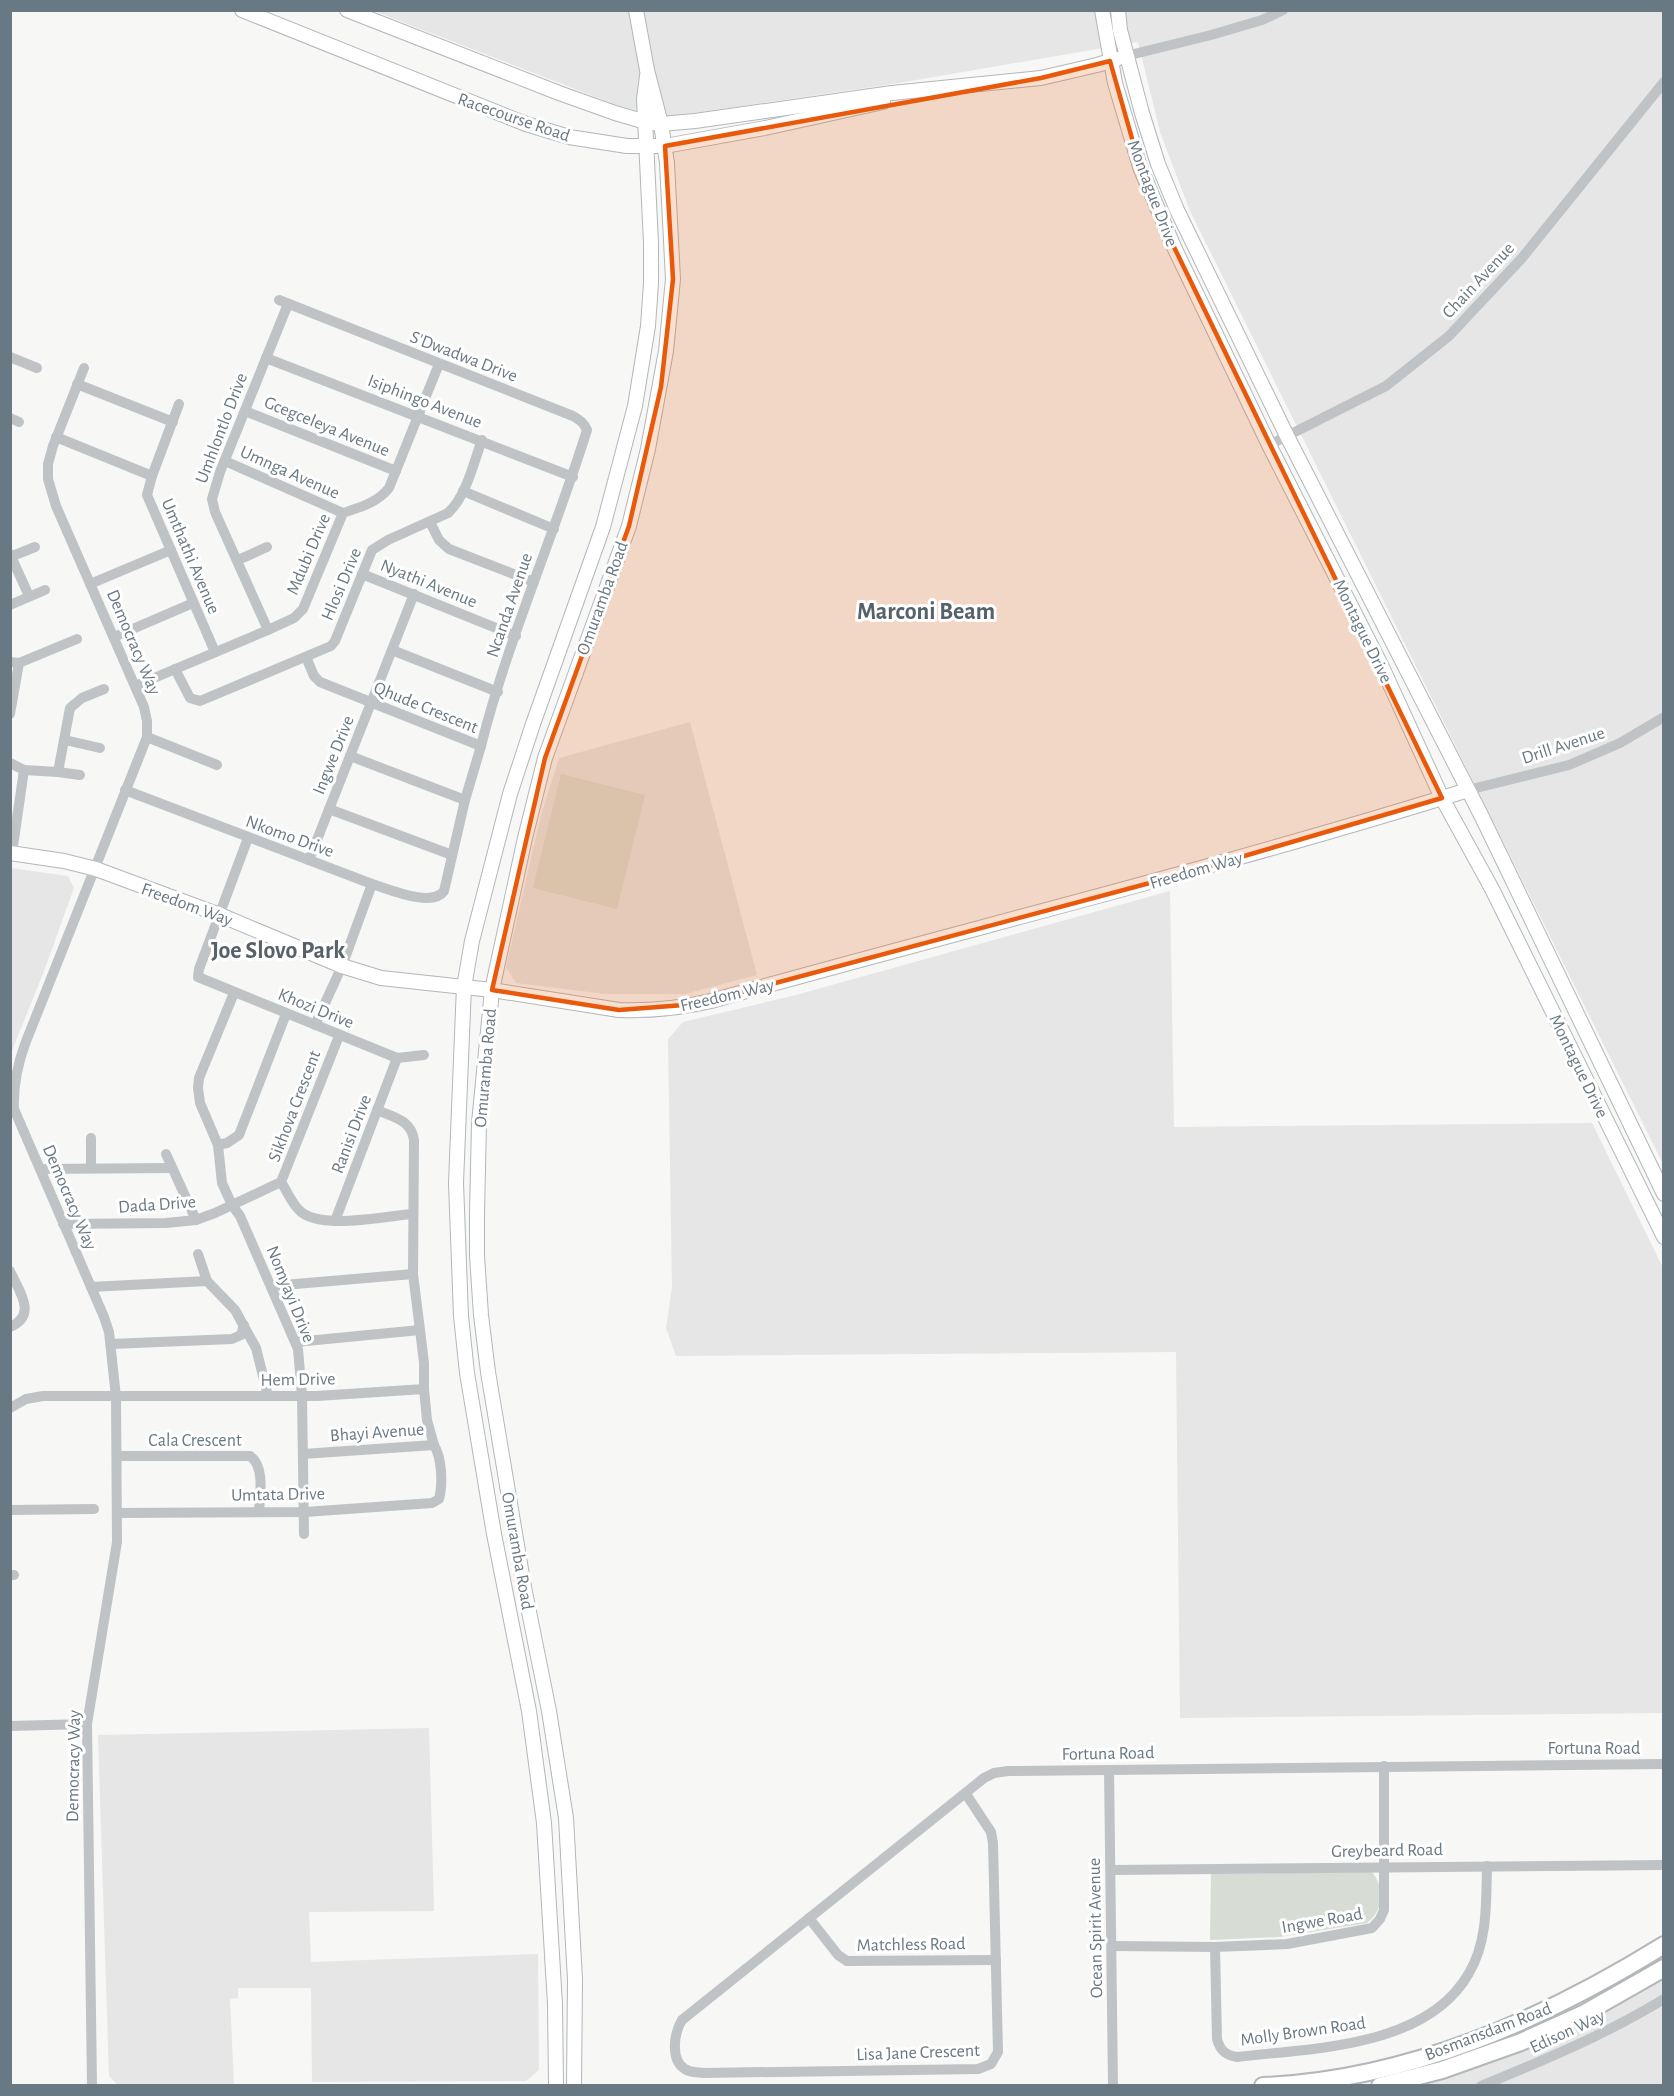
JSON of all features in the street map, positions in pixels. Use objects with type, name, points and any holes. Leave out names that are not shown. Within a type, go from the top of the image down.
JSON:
[{"type":"main road","name":"Racecourse Road","points":[[242,10],[526,124],[568,137],[627,146],[665,146],[976,85]]},
{"type":"main road","name":"Racecourse Road","points":[[347,10],[559,93],[645,122],[661,124],[892,93],[1041,78],[1126,56]]},
{"type":"main road","name":"Omuramba Road","points":[[574,2085],[575,1980],[572,1899],[564,1808],[549,1711],[507,1494],[488,1372],[477,1256],[479,1133],[492,990],[525,838],[544,758],[629,526],[661,387],[671,318],[673,279],[665,146],[636,10]]},
{"type":"main road","name":"Montague Drive","points":[[1102,10],[1110,61],[1143,178],[1174,247],[1269,445],[1382,667],[1443,798],[1492,889],[1664,1237]]},
{"type":"main road","name":"Montague Drive","points":[[1118,10],[1126,56],[1158,164],[1176,210],[1287,436],[1468,790],[1664,1194]]},
{"type":"main road","name":"Omuramba Road","points":[[556,2085],[555,2004],[544,1823],[529,1712],[494,1534],[467,1373],[461,1316],[456,1183],[464,987],[472,941],[510,794],[603,527],[635,406],[648,326],[651,283],[644,99],[647,70]]},
{"type":"main road","name":"Freedom Way","points":[[11,853],[64,861],[96,869],[220,915],[342,966],[381,978],[492,990],[619,1010],[657,1010],[697,1004],[1176,876],[1468,790]]},
{"type":"main road","name":"Bosmansdam Road","points":[[1263,2085],[1320,2081],[1356,2075],[1431,2055],[1482,2038],[1578,1995],[1664,1945]]},
{"type":"main road","name":"Bosmansdam Road","points":[[1380,2085],[1442,2070],[1521,2042],[1586,2013],[1664,1968]]},
{"type":"street","points":[[1126,56],[1211,35],[1262,20],[1283,10]]},
{"type":"street","name":"Chain Avenue","points":[[1269,445],[1386,386],[1449,336],[1522,258],[1664,82]]},
{"type":"street","name":"Umhlontlo Drive","points":[[268,630],[212,504],[213,490],[266,358],[283,302]]},
{"type":"street","name":"S'Dwadwa Drive","points":[[283,302],[583,422],[587,430],[573,477]]},
{"type":"street","points":[[10,357],[37,368]]},
{"type":"street","name":"Isiphingo Avenue","points":[[266,358],[573,477]]},
{"type":"street","name":"Mdubi Drive","points":[[135,686],[268,630],[294,618],[303,609],[342,513],[383,496],[389,488],[439,364]]},
{"type":"street","name":"Democracy Way","points":[[84,368],[56,437],[48,464],[48,479],[56,506],[146,713],[147,737],[25,1044],[15,1077],[14,1109],[104,1317],[111,1344],[116,1397],[117,1542],[87,1724],[92,2085]]},
{"type":"street","points":[[77,384],[173,422]]},
{"type":"street","name":"Umthathi Avenue","points":[[179,404],[147,495],[215,652]]},
{"type":"street","name":"Gcegceleya Avenue","points":[[245,411],[396,471]]},
{"type":"street","points":[[56,437],[152,476]]},
{"type":"street","name":"Hlosi Drive","points":[[175,669],[190,698],[200,701],[326,649],[335,641],[372,550],[448,513],[454,507],[463,491],[482,440]]},
{"type":"street","name":"Umnga Avenue","points":[[225,461],[342,513]]},
{"type":"street","name":"Ncanda Avenue","points":[[482,746],[534,582],[573,477]]},
{"type":"street","points":[[463,491],[554,529]]},
{"type":"street","points":[[430,522],[439,540],[449,549],[534,582]]},
{"type":"street","points":[[29,596],[11,556],[35,547]]},
{"type":"street","points":[[238,560],[267,547]]},
{"type":"street","points":[[90,584],[171,550]]},
{"type":"street","name":"Nyathi Avenue","points":[[362,574],[516,636]]},
{"type":"street","points":[[10,605],[45,590]]},
{"type":"street","name":"Ingwe Drive","points":[[309,860],[414,594]]},
{"type":"street","points":[[114,637],[193,603]]},
{"type":"street","points":[[10,714],[15,663],[77,639]]},
{"type":"street","points":[[392,650],[498,692]]},
{"type":"street","name":"Qhude Crescent","points":[[306,657],[314,676],[320,682],[482,746],[465,800],[444,891]]},
{"type":"street","points":[[58,771],[70,708],[82,699],[104,689]]},
{"type":"street","name":"Drill Avenue","points":[[1468,790],[1551,770],[1587,758],[1620,744],[1664,717]]},
{"type":"street","points":[[147,737],[217,765]]},
{"type":"street","points":[[64,740],[100,748]]},
{"type":"street","points":[[350,756],[465,800]]},
{"type":"street","points":[[10,763],[24,770],[58,771],[80,775]]},
{"type":"street","points":[[11,853],[24,770]]},
{"type":"street","name":"Nkomo Drive","points":[[125,790],[372,884],[404,894],[432,899],[441,896],[444,891]]},
{"type":"street","points":[[329,809],[452,855]]},
{"type":"street","points":[[220,915],[248,838]]},
{"type":"street","points":[[315,1025],[342,966],[372,884]]},
{"type":"street","name":"Khozi Drive","points":[[220,915],[198,977],[397,1058],[424,1054]]},
{"type":"street","name":"Nomyayi Drive","points":[[234,993],[198,1088],[200,1103],[218,1145],[222,1183],[240,1216],[296,1342],[302,1396],[304,1534]]},
{"type":"street","points":[[218,1145],[227,1143],[239,1135],[286,1014]]},
{"type":"street","name":"Sikhova Crescent","points":[[339,1036],[281,1182],[299,1211],[316,1219],[335,1221],[413,1214]]},
{"type":"street","name":"Ranisi Drive","points":[[335,1221],[397,1058]]},
{"type":"street","points":[[377,1110],[408,1124],[412,1129],[413,1274],[424,1363],[425,1411],[434,1445]]},
{"type":"street","points":[[91,1138],[91,1168]]},
{"type":"street","points":[[166,1154],[196,1220]]},
{"type":"street","points":[[40,1169],[172,1168]]},
{"type":"street","name":"Dada Drive","points":[[63,1224],[166,1223],[196,1220],[281,1182]]},
{"type":"street","points":[[198,1254],[207,1281],[235,1310],[244,1325],[261,1361],[268,1396]]},
{"type":"street","points":[[10,1271],[23,1298],[25,1316],[21,1322],[10,1327]]},
{"type":"street","points":[[272,1286],[413,1274]]},
{"type":"street","points":[[91,1287],[207,1281]]},
{"type":"street","points":[[111,1344],[232,1339],[242,1335],[244,1325]]},
{"type":"street","points":[[296,1342],[420,1330]]},
{"type":"street","name":"Hem Drive","points":[[10,1408],[26,1399],[43,1396],[302,1396],[424,1389]]},
{"type":"street","name":"Bhayi Avenue","points":[[303,1454],[434,1445],[439,1463],[441,1491],[439,1499]]},
{"type":"street","name":"Cala Crescent","points":[[117,1456],[250,1456],[258,1466],[259,1511]]},
{"type":"street","name":"Umtata Drive","points":[[117,1513],[305,1512],[432,1503],[439,1499]]},
{"type":"street","points":[[10,1510],[94,1509]]},
{"type":"street","points":[[10,1726],[87,1724]]},
{"type":"street","name":"Fortuna Road","points":[[677,2062],[675,2045],[678,2026],[682,2020],[984,1778],[999,1772],[1664,1764]]},
{"type":"street","name":"Ingwe Road","points":[[1112,1946],[1215,1947],[1287,1944],[1372,1928],[1377,1924],[1384,1910],[1384,1766]]},
{"type":"street","name":"Ocean Spirit Avenue","points":[[1109,1770],[1113,2085]]},
{"type":"street","name":"Lisa Jane Crescent","points":[[677,2062],[689,2071],[704,2073],[986,2068],[998,2052],[993,1837],[966,1794]]},
{"type":"street","name":"Greybeard Road","points":[[1111,1870],[1664,1865]]},
{"type":"street","name":"Molly Brown Road","points":[[1215,1947],[1217,2039],[1225,2054],[1237,2057],[1345,2044],[1378,2037],[1412,2025],[1434,2012],[1455,1992],[1469,1973],[1479,1947],[1486,1915],[1486,1866]]},
{"type":"street","name":"Matchless Road","points":[[809,1918],[838,1955],[847,1961],[996,1959]]},
{"type":"street","name":"Edison Way","points":[[1481,2085],[1561,2054],[1664,1999]]},
{"type":"highlighted area","points":[[1110,61],[1141,170],[1174,247],[1442,798],[1176,876],[697,1004],[619,1010],[492,990],[545,758],[629,526],[661,387],[673,279],[665,146],[1041,78]]},
{"type":"shaded area","points":[[374,11],[1663,11],[1663,1164],[1190,211],[1160,132],[1138,42],[893,84],[666,117],[616,105]]},
{"type":"shaded area","points":[[690,722],[757,975],[685,994],[605,994],[516,983],[506,967],[541,815],[559,758]]},
{"type":"shaded area","points":[[561,774],[645,795],[617,909],[533,888]]},
{"type":"shaded area","points":[[11,868],[68,876],[74,888],[11,1053]]},
{"type":"shaded area","points":[[1170,891],[1174,1127],[1592,1123],[1663,1268],[1663,1713],[1180,1718],[1176,1352],[676,1356],[666,1328],[672,1287],[668,1039],[683,1022],[796,995]]},
{"type":"shaded area","points":[[429,1728],[434,1911],[309,1912],[311,1962],[538,1954],[539,2070],[526,2081],[312,2082],[311,1988],[238,1988],[238,1998],[230,1999],[234,2085],[118,2085],[109,2076],[98,1735]]},
{"type":"shaded area","points":[[1372,1872],[1379,1885],[1381,1899],[1377,1912],[1367,1923],[1280,1937],[1210,1940],[1211,1874]]},
{"type":"shaded area","points":[[1663,1959],[1663,2085],[1385,2086],[1442,2072],[1627,1984]]},
{"type":"district","name":"Marconi Beam","points":[[926,611]]},
{"type":"district","name":"Joe Slovo Park","points":[[278,950]]}]
